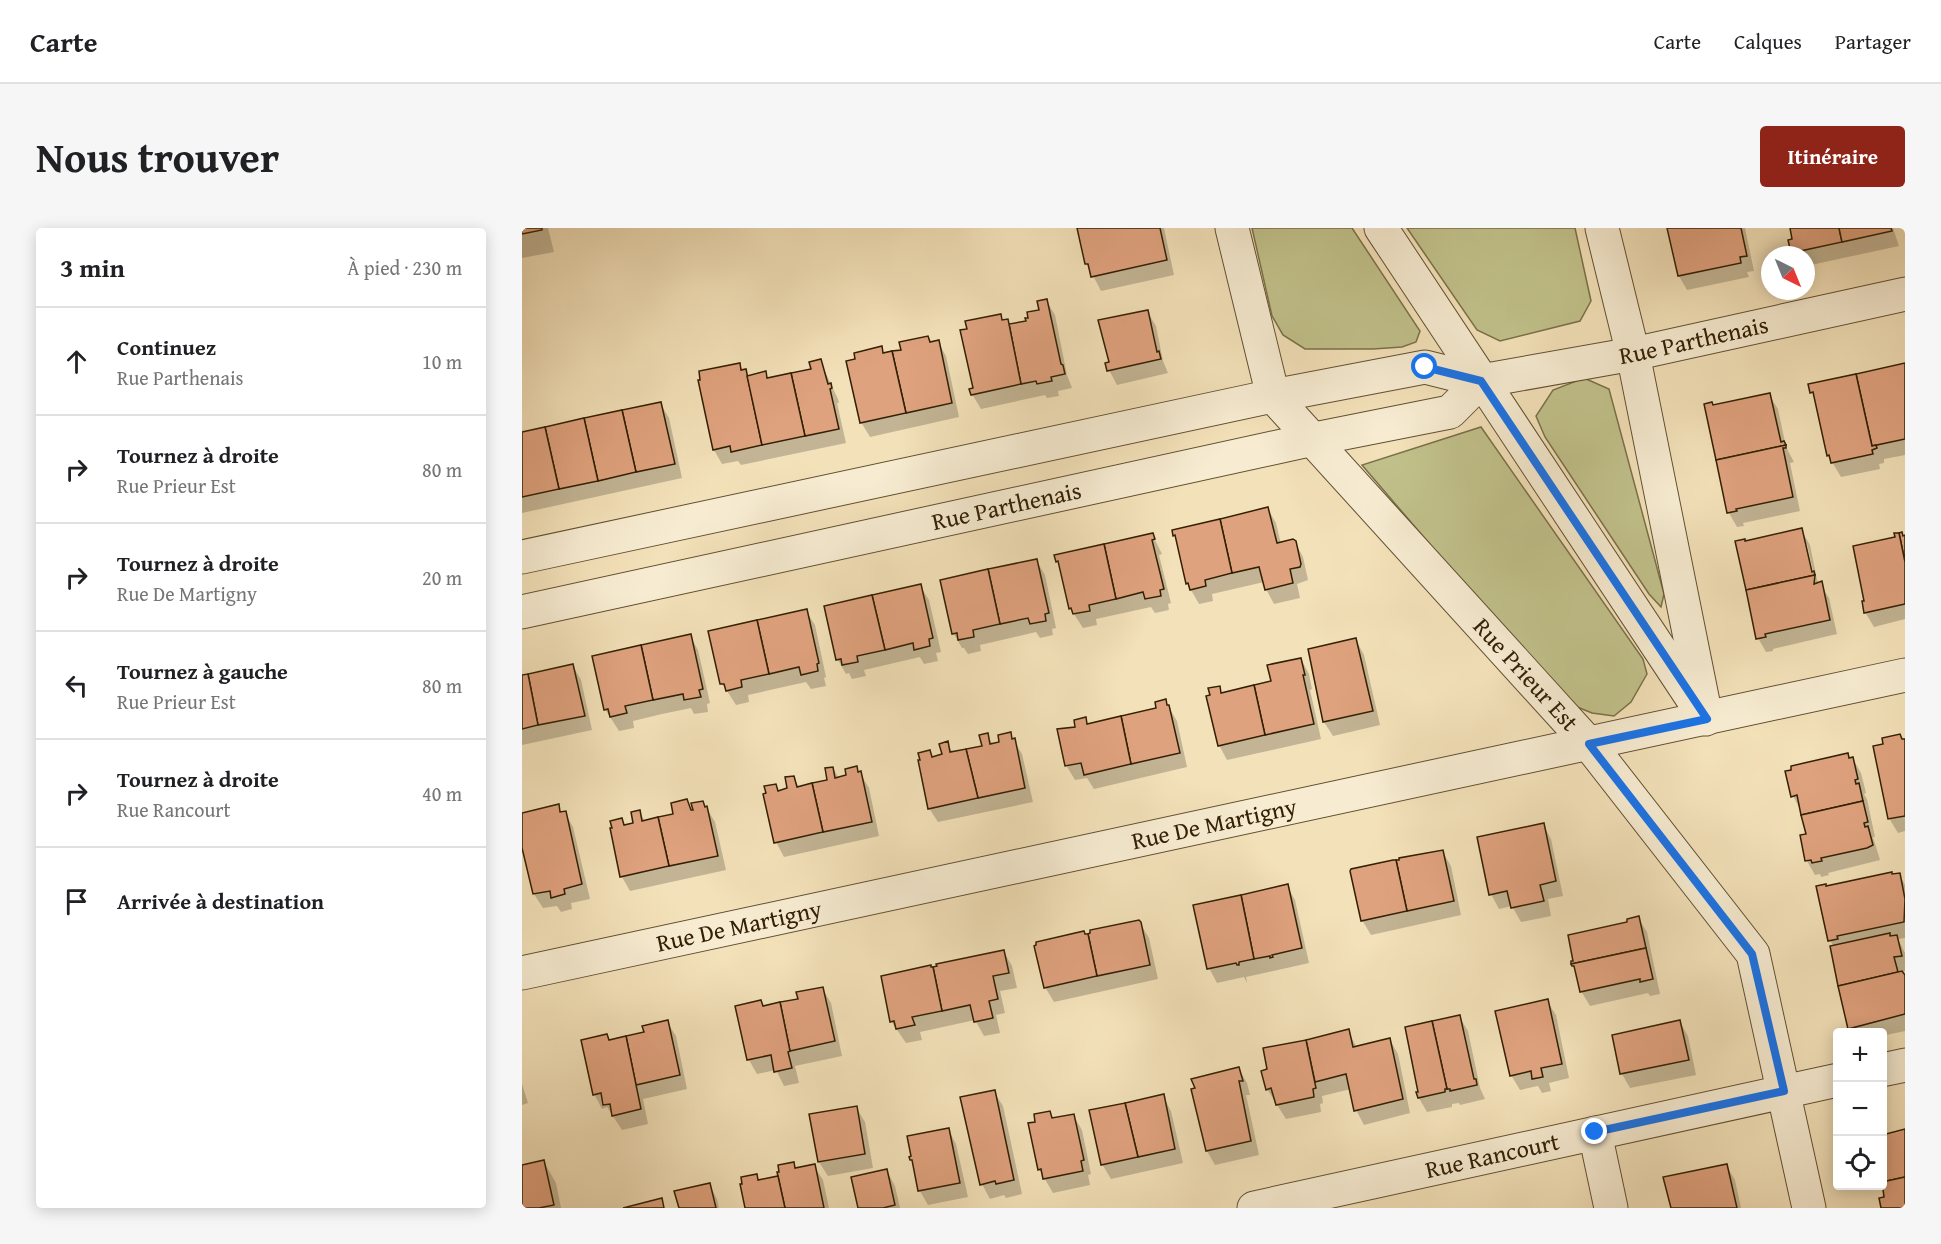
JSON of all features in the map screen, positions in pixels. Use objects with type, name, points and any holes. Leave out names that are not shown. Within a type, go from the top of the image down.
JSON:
[{"type":"street","name":"Rue Prieur Est","points":[[1232,228],[1273,396],[1589,744],[1752,954],[1809,1208]]},
{"type":"street","points":[[1381,228],[1707,719]]},
{"type":"street","points":[[1602,228],[1633,354],[1707,719]]},
{"type":"street","name":"Rue Parthenais","points":[[522,557],[1273,396],[1425,367],[1481,381],[1633,354],[1905,294]]},
{"type":"street","name":"Rue Parthenais","points":[[522,612],[1314,439],[1450,412],[1481,381]]},
{"type":"street","name":"Rue De Martigny","points":[[522,973],[1905,675]]},
{"type":"street","points":[[1887,1069],[1905,1065]]},
{"type":"street","name":"Rue Rancourt","points":[[1254,1208],[1833,1081]]},
{"type":"street","points":[[1595,1132],[1611,1208]]},
{"type":"green space","points":[[1252,228],[1352,228],[1420,331],[1416,342],[1402,347],[1373,349],[1305,349],[1283,335],[1272,316]]},
{"type":"green space","points":[[1407,228],[1575,228],[1591,301],[1580,321],[1500,341],[1477,330]]},
{"type":"green space","points":[[1584,378],[1609,389],[1664,594],[1661,607],[1649,594],[1545,437],[1536,416],[1553,390]]},
{"type":"green space","points":[[1481,427],[1643,659],[1647,674],[1631,702],[1614,716],[1592,713],[1565,702],[1362,465]]},
{"type":"building","points":[[522,228],[542,228],[542,230],[522,234]]},
{"type":"building","points":[[1077,228],[1160,228],[1167,260],[1091,277],[1088,264],[1085,264]]},
{"type":"building","points":[[1667,228],[1741,228],[1747,256],[1740,257],[1741,263],[1678,276]]},
{"type":"building","points":[[1790,228],[1839,228],[1842,242],[1815,248],[1815,246],[1789,246],[1788,240],[1792,239]]},
{"type":"building","points":[[1839,228],[1891,228],[1892,231],[1842,242]]},
{"type":"building","points":[[1047,299],[1065,374],[1051,377],[1052,381],[1021,384],[1009,324],[1026,321],[1027,312],[1039,310],[1037,301]]},
{"type":"building","points":[[1148,310],[1157,352],[1159,351],[1161,359],[1107,371],[1105,363],[1109,362],[1098,320]]},
{"type":"building","points":[[1001,314],[1002,320],[1008,319],[1021,384],[971,395],[969,389],[973,388],[960,330],[967,329],[965,321]]},
{"type":"building","points":[[928,336],[930,342],[939,340],[952,403],[906,413],[892,351],[901,350],[899,342]]},
{"type":"building","points":[[882,346],[883,353],[892,351],[906,413],[860,423],[846,361],[855,359],[854,353]]},
{"type":"building","points":[[821,359],[828,384],[831,383],[832,388],[830,389],[839,429],[805,436],[791,373],[811,369],[809,362]]},
{"type":"building","points":[[740,363],[741,370],[746,369],[762,445],[731,452],[730,446],[713,450],[698,380],[700,380],[699,371]]},
{"type":"building","points":[[1905,363],[1905,439],[1872,446],[1856,374]]},
{"type":"building","points":[[766,371],[767,378],[791,373],[805,436],[762,445],[747,376]]},
{"type":"building","points":[[1856,374],[1872,446],[1876,445],[1877,448],[1872,450],[1873,454],[1831,463],[1829,455],[1827,456],[1813,392],[1810,393],[1808,384]]},
{"type":"building","points":[[1770,393],[1781,442],[1784,441],[1786,445],[1716,460],[1704,404],[1712,402],[1713,405]]},
{"type":"building","points":[[661,402],[675,464],[636,472],[622,410]]},
{"type":"building","points":[[622,410],[636,472],[598,481],[584,418]]},
{"type":"building","points":[[584,418],[598,481],[559,489],[545,427]]},
{"type":"building","points":[[545,427],[559,489],[522,497],[522,432]]},
{"type":"building","points":[[1786,445],[1786,448],[1783,448],[1793,497],[1727,513],[1716,460]]},
{"type":"building","points":[[1268,507],[1277,543],[1293,539],[1296,541],[1301,564],[1300,567],[1290,569],[1293,583],[1265,590],[1259,567],[1232,573],[1220,519]]},
{"type":"building","points":[[1220,519],[1232,573],[1205,580],[1206,586],[1190,590],[1188,583],[1186,584],[1172,530]]},
{"type":"building","points":[[1802,528],[1812,572],[1814,571],[1815,575],[1746,590],[1735,541],[1745,539],[1745,541]]},
{"type":"building","points":[[1902,532],[1903,536],[1905,535],[1905,562],[1899,533]]},
{"type":"building","points":[[1153,533],[1155,539],[1152,540],[1164,589],[1160,590],[1161,596],[1145,599],[1143,592],[1116,599],[1104,544]]},
{"type":"building","points":[[1894,533],[1899,533],[1905,562],[1905,604],[1864,613],[1862,601],[1864,601],[1853,546],[1895,537]]},
{"type":"building","points":[[1104,544],[1116,599],[1089,605],[1090,611],[1073,614],[1071,608],[1069,609],[1058,561],[1056,562],[1054,555]]},
{"type":"building","points":[[1037,559],[1049,613],[1045,614],[1046,621],[1030,624],[1028,618],[1000,624],[988,569]]},
{"type":"building","points":[[988,569],[1000,624],[973,630],[974,637],[958,640],[957,633],[952,634],[940,580]]},
{"type":"building","points":[[1815,575],[1814,584],[1822,581],[1830,620],[1765,634],[1766,637],[1756,639],[1746,590]]},
{"type":"building","points":[[921,584],[933,638],[929,639],[930,646],[914,650],[913,643],[885,650],[872,595]]},
{"type":"building","points":[[872,595],[885,650],[857,656],[858,662],[842,665],[841,659],[836,660],[824,606]]},
{"type":"building","points":[[807,609],[819,663],[817,664],[818,671],[801,675],[799,667],[769,674],[757,620]]},
{"type":"building","points":[[757,620],[769,674],[741,680],[742,687],[726,691],[724,684],[720,684],[708,631]]},
{"type":"building","points":[[691,634],[703,689],[699,690],[701,697],[684,700],[683,694],[653,700],[641,645]]},
{"type":"building","points":[[1356,638],[1373,711],[1323,722],[1308,649]]},
{"type":"building","points":[[641,645],[653,700],[625,706],[627,713],[610,717],[608,709],[604,710],[592,656]]},
{"type":"building","points":[[1301,658],[1314,724],[1265,735],[1254,685],[1271,681],[1267,665]]},
{"type":"building","points":[[573,664],[585,716],[538,725],[528,674]]},
{"type":"building","points":[[528,674],[538,725],[522,729],[522,675]]},
{"type":"building","points":[[1254,685],[1265,735],[1218,746],[1206,696],[1210,695],[1208,688],[1220,686],[1221,693]]},
{"type":"building","points":[[1166,699],[1180,753],[1131,764],[1121,716],[1156,708],[1155,702]]},
{"type":"building","points":[[1121,716],[1131,764],[1084,775],[1081,763],[1065,766],[1057,729],[1075,727],[1074,720],[1086,717],[1087,724]]},
{"type":"building","points":[[1011,732],[1012,739],[1015,738],[1025,788],[978,798],[966,749],[982,746],[979,735],[988,733],[990,744],[999,742],[998,735]]},
{"type":"building","points":[[1900,734],[1902,739],[1905,739],[1905,816],[1888,819],[1873,746],[1883,744],[1882,738]]},
{"type":"building","points":[[948,741],[950,752],[966,749],[978,798],[928,809],[918,753],[930,750],[932,757],[942,754],[939,744]]},
{"type":"building","points":[[1848,753],[1849,758],[1853,757],[1858,779],[1855,780],[1856,784],[1859,783],[1863,801],[1801,815],[1797,795],[1791,797],[1785,771],[1791,770],[1791,766]]},
{"type":"building","points":[[857,766],[858,772],[861,771],[872,822],[823,832],[812,783],[827,780],[825,768],[833,767],[835,778],[846,775],[845,769]]},
{"type":"building","points":[[794,776],[797,787],[812,783],[823,832],[774,843],[763,794],[766,793],[764,786],[776,784],[778,791],[787,788],[785,777]]},
{"type":"building","points":[[687,799],[691,810],[693,810],[691,803],[703,801],[705,807],[707,806],[718,856],[669,866],[658,817],[673,814],[671,803]]},
{"type":"building","points":[[1863,801],[1868,822],[1864,823],[1865,827],[1868,826],[1873,845],[1821,858],[1822,861],[1812,863],[1811,860],[1805,861],[1800,835],[1806,834],[1801,815]]},
{"type":"building","points":[[559,804],[560,812],[566,811],[582,884],[564,889],[565,894],[551,898],[550,891],[533,894],[522,848],[522,813]]},
{"type":"building","points":[[640,810],[642,821],[658,817],[669,866],[620,877],[610,821],[622,818],[624,825],[633,823],[631,812]]},
{"type":"building","points":[[1544,823],[1556,881],[1540,885],[1544,901],[1511,908],[1507,891],[1489,895],[1477,837]]},
{"type":"building","points":[[1443,850],[1454,901],[1407,911],[1396,860]]},
{"type":"building","points":[[1396,860],[1407,911],[1361,921],[1351,869]]},
{"type":"building","points":[[1892,872],[1892,874],[1900,873],[1905,899],[1904,922],[1837,936],[1838,939],[1828,941],[1816,886],[1826,884],[1826,886]]},
{"type":"building","points":[[1288,884],[1302,948],[1272,955],[1273,957],[1270,958],[1270,956],[1254,959],[1241,895]]},
{"type":"building","points":[[1241,895],[1254,959],[1239,962],[1239,965],[1236,963],[1207,969],[1193,905]]},
{"type":"building","points":[[1639,916],[1646,948],[1571,964],[1573,961],[1568,935],[1627,922],[1627,919]]},
{"type":"building","points":[[1139,920],[1150,965],[1097,976],[1088,934],[1090,930]]},
{"type":"building","points":[[1084,931],[1088,934],[1097,976],[1044,988],[1034,946],[1036,942]]},
{"type":"building","points":[[1890,933],[1890,936],[1897,935],[1902,956],[1894,957],[1898,972],[1838,986],[1830,946]]},
{"type":"building","points":[[1646,948],[1653,979],[1640,982],[1640,979],[1580,992],[1574,966],[1571,964]]},
{"type":"building","points":[[1004,950],[1009,973],[993,976],[998,999],[989,1001],[993,1018],[974,1022],[970,1005],[942,1011],[933,967],[937,966],[936,964]]},
{"type":"building","points":[[931,965],[942,1011],[912,1017],[915,1025],[896,1029],[894,1021],[890,1022],[881,976]]},
{"type":"building","points":[[1902,971],[1905,975],[1905,1014],[1848,1028],[1838,986]]},
{"type":"building","points":[[823,987],[835,1041],[790,1051],[780,1002],[798,999],[796,992]]},
{"type":"building","points":[[1548,999],[1562,1064],[1541,1068],[1543,1077],[1532,1079],[1531,1071],[1510,1076],[1495,1011]]},
{"type":"building","points":[[761,1000],[763,1006],[780,1002],[792,1068],[774,1072],[771,1055],[747,1060],[735,1006]]},
{"type":"building","points":[[1460,1015],[1477,1085],[1450,1091],[1447,1089],[1432,1021]]},
{"type":"building","points":[[668,1020],[680,1075],[636,1085],[626,1036],[644,1032],[642,1026]]},
{"type":"building","points":[[1680,1020],[1689,1060],[1620,1074],[1612,1035]]},
{"type":"building","points":[[1432,1021],[1447,1089],[1445,1092],[1418,1098],[1405,1027]]},
{"type":"building","points":[[1349,1029],[1353,1047],[1390,1038],[1403,1099],[1354,1111],[1346,1074],[1315,1082],[1306,1040]]},
{"type":"building","points":[[607,1034],[609,1040],[626,1036],[641,1109],[612,1116],[610,1104],[603,1105],[601,1093],[593,1095],[581,1040]]},
{"type":"building","points":[[1306,1040],[1316,1088],[1313,1089],[1314,1097],[1276,1105],[1271,1088],[1266,1090],[1261,1071],[1267,1069],[1263,1048]]},
{"type":"building","points":[[1239,1067],[1243,1081],[1239,1081],[1251,1141],[1206,1151],[1191,1089],[1195,1088],[1191,1079]]},
{"type":"building","points":[[995,1090],[1014,1180],[980,1185],[960,1097]]},
{"type":"building","points":[[1164,1094],[1175,1149],[1138,1157],[1125,1103]]},
{"type":"building","points":[[1125,1103],[1138,1157],[1101,1165],[1089,1110]]},
{"type":"building","points":[[857,1106],[865,1154],[818,1162],[809,1114]]},
{"type":"building","points":[[1050,1111],[1052,1118],[1074,1114],[1084,1160],[1081,1161],[1083,1171],[1043,1179],[1041,1169],[1038,1170],[1028,1123],[1035,1122],[1034,1114]]},
{"type":"building","points":[[949,1128],[960,1183],[918,1191],[912,1160],[909,1157],[911,1156],[907,1136]]},
{"type":"building","points":[[1905,1129],[1905,1177],[1887,1181],[1887,1136],[1887,1134]]},
{"type":"building","points":[[544,1160],[554,1205],[522,1208],[522,1165]]},
{"type":"building","points":[[794,1162],[795,1168],[815,1164],[824,1208],[785,1208],[777,1172],[779,1172],[778,1165]]},
{"type":"building","points":[[1727,1164],[1737,1208],[1671,1208],[1663,1177]]},
{"type":"building","points":[[887,1169],[895,1205],[883,1208],[858,1208],[851,1177]]},
{"type":"building","points":[[757,1174],[758,1180],[778,1176],[785,1208],[745,1208],[740,1184],[742,1184],[741,1177]]},
{"type":"building","points":[[1905,1177],[1905,1208],[1881,1208],[1879,1198],[1884,1197],[1883,1190],[1887,1190],[1887,1181]]},
{"type":"building","points":[[710,1183],[716,1208],[679,1208],[674,1191]]},
{"type":"building","points":[[662,1198],[664,1208],[623,1208]]},
{"type":"route","points":[[1425,367],[1481,381],[1707,719],[1589,744],[1752,954],[1784,1091],[1595,1132]]}]
